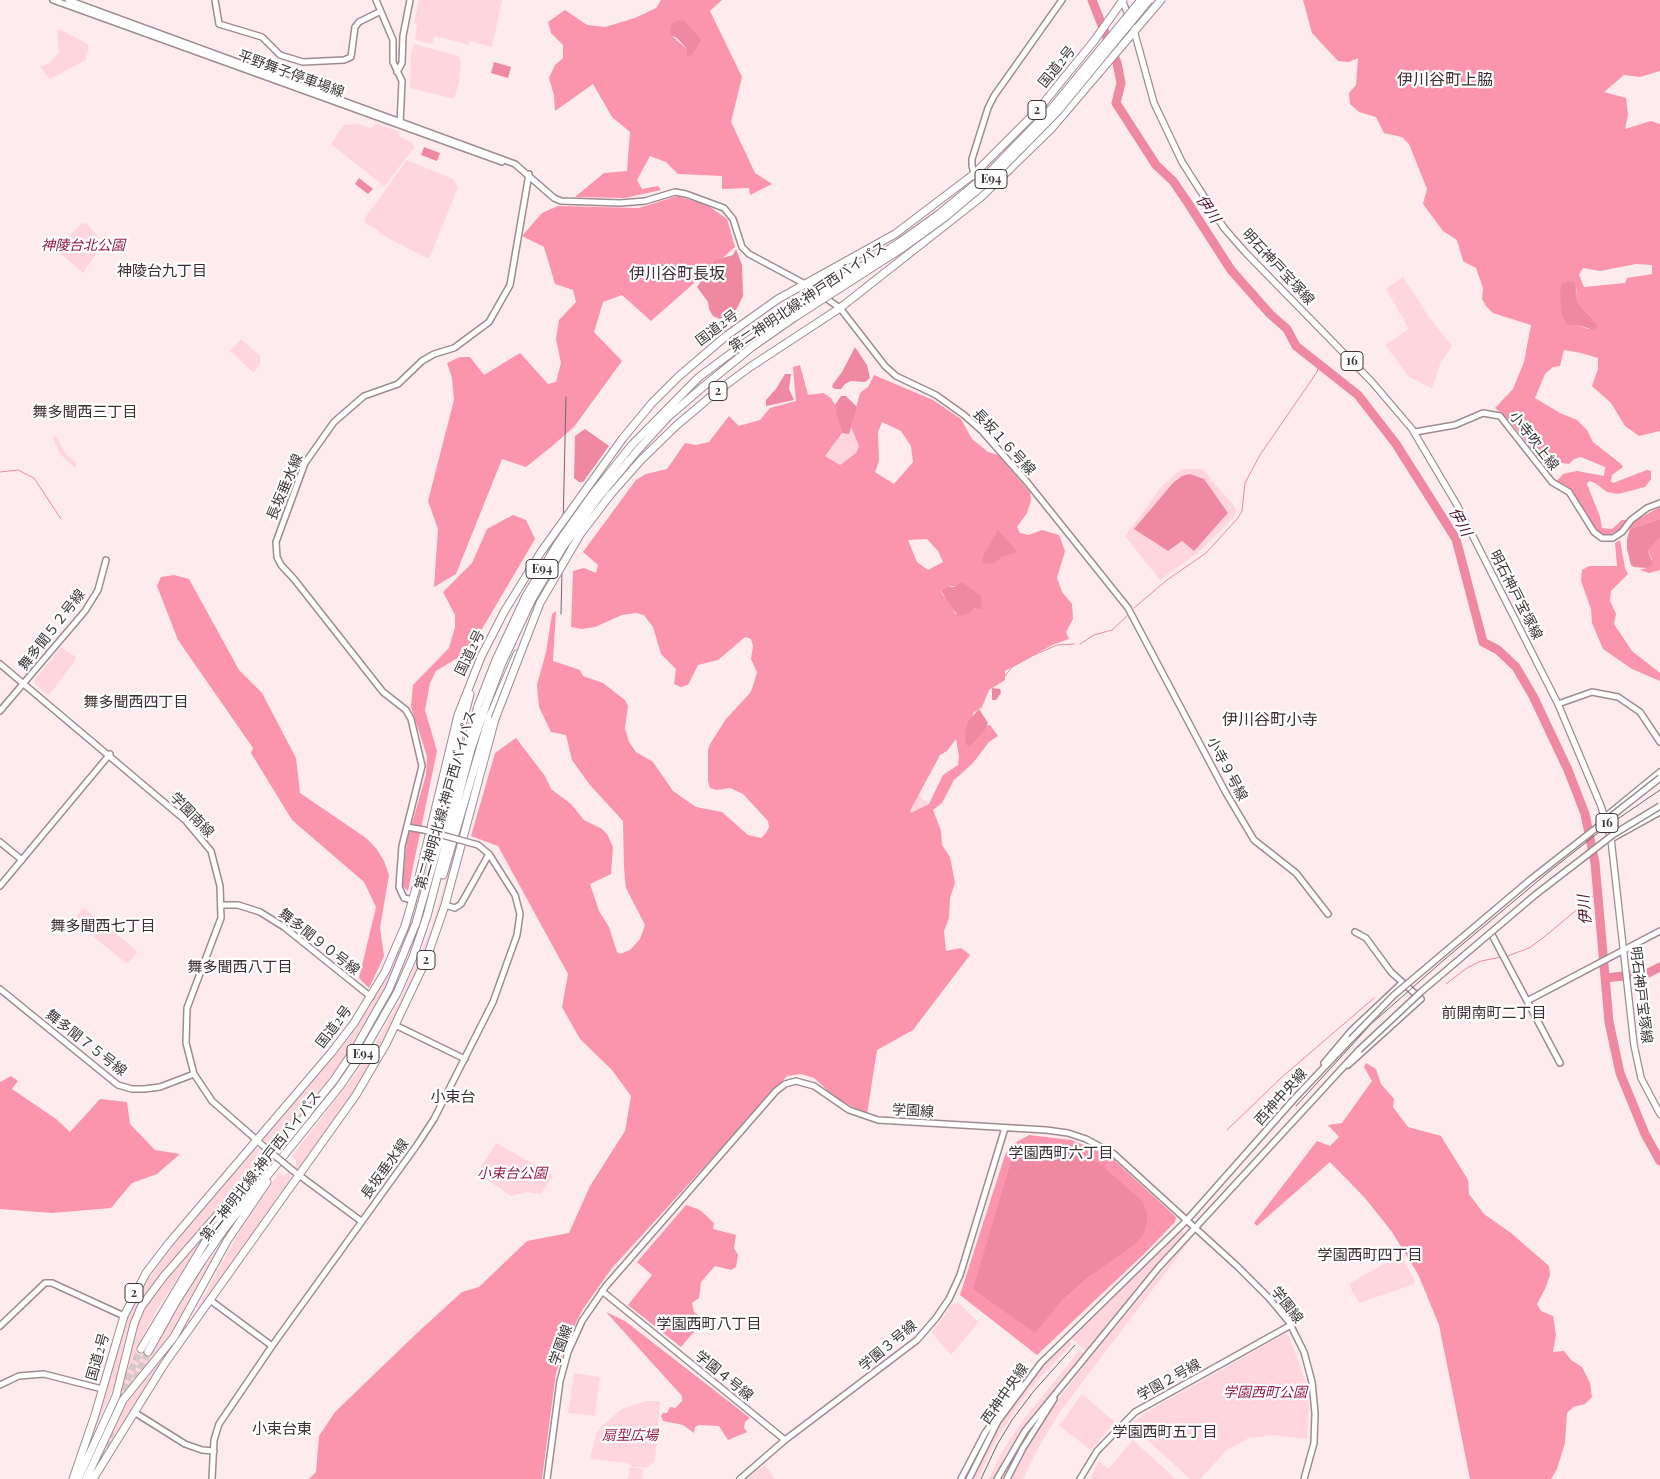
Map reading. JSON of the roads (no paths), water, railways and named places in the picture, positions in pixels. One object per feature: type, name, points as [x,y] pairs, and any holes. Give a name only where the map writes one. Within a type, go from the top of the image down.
[{"type":"highway","name":"国道2号","points":[[73,1479],[124,1316],[135,1290],[157,1258],[259,1142],[332,1053],[371,997],[394,952],[413,900],[458,714],[504,612],[541,552],[623,438],[652,403],[702,355],[778,299],[895,234],[974,174],[1037,111],[1094,41],[1122,0]]},
{"type":"highway","name":"第二神明北線;神戸西バイパス","points":[[793,315],[940,214],[990,172],[1052,108],[1141,0]]},
{"type":"highway","name":"第二神明北線;神戸西バイパス","points":[[141,1349],[171,1296],[207,1239],[310,1111],[355,1049],[374,1018],[404,958],[481,707],[508,633],[531,589],[581,511],[699,377],[746,342],[904,247],[944,218],[994,176],[1058,112],[1149,0]]},
{"type":"highway","name":"2","points":[[93,1479],[134,1412],[210,1300],[362,1085],[395,1025],[426,960],[445,905],[492,718],[524,640],[556,574],[581,534],[611,494],[671,431],[715,393],[750,367],[840,308],[981,197],[1051,129],[1161,0]]},
{"type":"highway","points":[[423,901],[455,751],[469,695],[482,658]]},
{"type":"highway","name":"第二神明北線;神戸西バイパス","points":[[148,1352],[176,1302],[221,1234],[292,1147],[362,1054],[397,993],[413,956],[443,858],[481,707]]},
{"type":"highway","points":[[413,956],[433,906],[492,718]]},
{"type":"highway","points":[[78,1479],[116,1396],[134,1324],[149,1294],[310,1111]]},
{"type":"highway","points":[[86,1479],[123,1400],[174,1337],[237,1226],[292,1147]]},
{"type":"main road","name":"明石神戸宝塚線","points":[[1122,0],[1135,31],[1154,103],[1182,162],[1224,228],[1372,382],[1415,432],[1457,505],[1558,704],[1605,817],[1611,840],[1620,952],[1626,977],[1639,1070],[1660,1114]]},
{"type":"street","name":"平野舞子停車場線","points":[[53,0],[400,124],[484,152],[521,168],[554,198],[561,201],[620,203],[645,201],[675,192],[686,194],[724,208],[733,219],[742,247],[749,254],[805,284],[840,308]]},
{"type":"street","name":"平野舞子停車場線","points":[[68,0],[400,124]]},
{"type":"street","points":[[215,0],[219,24],[262,37],[280,55],[303,62],[344,60],[351,57],[355,26],[379,12]]},
{"type":"street","points":[[376,0],[379,12],[393,40],[393,62],[402,81],[400,124]]},
{"type":"street","points":[[398,72],[402,63],[403,36],[410,0]]},
{"type":"street","points":[[981,197],[974,174],[972,159],[988,108],[994,96],[1062,0]]},
{"type":"street","name":"長坂垂水線","points":[[413,900],[404,898],[399,887],[402,846],[422,766],[411,719],[406,710],[383,692],[294,579],[281,566],[275,550],[276,542],[305,463],[334,422],[364,396],[398,384],[422,361],[434,354],[454,348],[489,322],[510,285],[529,174]]},
{"type":"street","name":"長坂１６号線","points":[[840,308],[891,371],[912,384],[936,395],[982,431],[1052,512],[1132,614]]},
{"type":"street","name":"小寺吹上線","points":[[1415,432],[1455,425],[1483,413],[1500,416],[1552,482],[1569,492],[1594,532],[1602,538],[1613,538],[1622,532],[1631,520],[1647,508],[1660,503]]},
{"type":"street","name":"舞多聞５２号線","points":[[0,711],[85,611],[98,590],[106,560]]},
{"type":"street","name":"小寺９号線","points":[[1132,614],[1254,840],[1296,873],[1328,914]]},
{"type":"street","name":"学園南線","points":[[0,664],[110,754],[198,833],[211,850],[218,872],[222,905],[219,925],[187,1008],[186,1043],[194,1074],[212,1102],[292,1170],[362,1221]]},
{"type":"street","points":[[1558,704],[1592,692],[1618,697],[1640,712],[1660,742]]},
{"type":"street","points":[[0,886],[110,754]]},
{"type":"street","points":[[1605,817],[1660,772]]},
{"type":"street","name":"西神中央線","points":[[969,1479],[1000,1417],[1041,1363],[1187,1220],[1295,1098],[1351,1039],[1402,989],[1530,880],[1660,778]]},
{"type":"street","name":"西神中央線","points":[[998,1479],[1021,1437],[1159,1267],[1359,1050],[1416,996],[1535,895],[1614,834],[1660,806]]},
{"type":"street","points":[[1611,840],[1660,812]]},
{"type":"street","name":"長坂垂水線","points":[[212,1479],[214,1451],[219,1424],[272,1346],[416,1145],[465,1059],[496,993],[519,927],[519,909],[515,895],[489,854],[478,845],[407,827]]},
{"type":"street","points":[[0,842],[22,860]]},
{"type":"street","points":[[445,905],[455,908],[461,904],[489,854]]},
{"type":"street","name":"舞多聞９０号線","points":[[222,905],[238,905],[260,912],[284,927],[371,997]]},
{"type":"street","points":[[1527,1001],[1660,931]]},
{"type":"street","points":[[1319,1092],[1421,999],[1391,972],[1366,938],[1355,932]]},
{"type":"street","points":[[1491,933],[1560,1063]]},
{"type":"street","points":[[1295,1098],[1351,1032],[1402,983]]},
{"type":"street","name":"舞多聞７５号線","points":[[0,989],[118,1085],[132,1089],[152,1088],[194,1074]]},
{"type":"street","points":[[395,1025],[465,1059]]},
{"type":"street","name":"学園線","points":[[547,1479],[560,1381],[568,1352],[582,1321],[602,1291],[776,1092],[785,1084],[796,1082],[806,1083],[849,1110],[878,1120],[1068,1133],[1095,1142],[1122,1160],[1270,1298],[1291,1325],[1308,1367],[1315,1405],[1314,1443],[1304,1479]]},
{"type":"street","name":"学園３号線","points":[[740,1479],[785,1440],[917,1340],[936,1318],[949,1299],[960,1275],[1006,1128]]},
{"type":"street","points":[[0,1326],[45,1283],[52,1283],[124,1316]]},
{"type":"street","name":"学園４号線","points":[[602,1291],[785,1440]]},
{"type":"street","points":[[210,1300],[272,1346]]},
{"type":"street","name":"学園２号線","points":[[1080,1479],[1097,1451],[1135,1412],[1291,1325]]},
{"type":"street","points":[[961,1479],[996,1415],[1014,1390],[1041,1363]]},
{"type":"street","points":[[0,1385],[19,1376],[44,1374],[102,1389]]},
{"type":"street","points":[[1008,1479],[1023,1448],[1065,1382]]},
{"type":"street","points":[[134,1412],[185,1444],[202,1450],[214,1451]]},
{"type":"waterway","name":"伊川","points":[[1092,0],[1117,63],[1121,83],[1116,103],[1156,165],[1173,181],[1231,270],[1270,314],[1287,329],[1296,346],[1358,395],[1396,444],[1456,539],[1483,642],[1498,650],[1516,667],[1533,696],[1568,770],[1585,814],[1595,863],[1609,1022],[1620,1073],[1645,1134],[1660,1161]]},
{"type":"waterway","points":[[1134,608],[1167,580],[1206,553],[1238,518],[1242,511],[1245,483],[1260,455],[1317,372],[1318,367],[1315,362]]},
{"type":"waterway","points":[[0,472],[18,470],[34,478],[61,519]]},
{"type":"waterway","points":[[1080,644],[1094,635],[1112,630],[1129,614]]},
{"type":"waterway","points":[[1005,676],[1012,667],[1032,656],[1057,645],[1074,644]]},
{"type":"waterway","points":[[1505,957],[1529,948],[1597,893]]},
{"type":"waterway","points":[[1446,984],[1467,968],[1481,961],[1501,957]]},
{"type":"waterway","points":[[1606,978],[1648,973],[1660,967]]},
{"type":"waterway","points":[[1227,1130],[1282,1077],[1374,998]]},
{"type":"waterway","points":[[1103,1166],[1112,1155]]},
{"type":"tunnel","points":[[118,1399],[141,1349]]},
{"type":"tunnel","points":[[131,1388],[148,1352]]},
{"type":"tunnel","points":[[99,1445],[107,1423]]},
{"type":"tunnel","points":[[99,1467],[111,1432]]},
{"type":"railway","points":[[561,614],[566,397]]},
{"type":"railway","points":[[1296,1106],[1371,1024],[1445,959],[1603,829],[1660,790]]},
{"type":"railway","points":[[981,1479],[997,1445],[1012,1420],[1033,1392],[1075,1345]]},
{"type":"district","name":"伊川谷町上脇","points":[[1445,80]]},
{"type":"district","name":"神陵台九丁目","points":[[162,271]]},
{"type":"district","name":"伊川谷町長坂","points":[[677,274]]},
{"type":"district","name":"舞多聞西三丁目","points":[[85,412]]},
{"type":"district","name":"舞多聞西四丁目","points":[[136,702]]},
{"type":"district","name":"伊川谷町小寺","points":[[1270,720]]},
{"type":"district","name":"舞多聞西七丁目","points":[[103,926]]},
{"type":"district","name":"舞多聞西八丁目","points":[[240,967]]},
{"type":"district","name":"前開南町二丁目","points":[[1494,1013]]},
{"type":"district","name":"小束台","points":[[453,1097]]},
{"type":"district","name":"学園西町六丁目","points":[[1061,1153]]},
{"type":"district","name":"学園西町四丁目","points":[[1370,1255]]},
{"type":"district","name":"学園西町八丁目","points":[[709,1324]]},
{"type":"district","name":"小束台東","points":[[282,1429]]},
{"type":"district","name":"学園西町五丁目","points":[[1165,1432]]},
{"type":"park label","name":"神陵台北公園","points":[[83,246]]},
{"type":"park label","name":"小束台公園","points":[[512,1174]]},
{"type":"park label","name":"学園西町公園","points":[[1265,1393]]},
{"type":"park label","name":"扇型広場","points":[[630,1436]]}]
